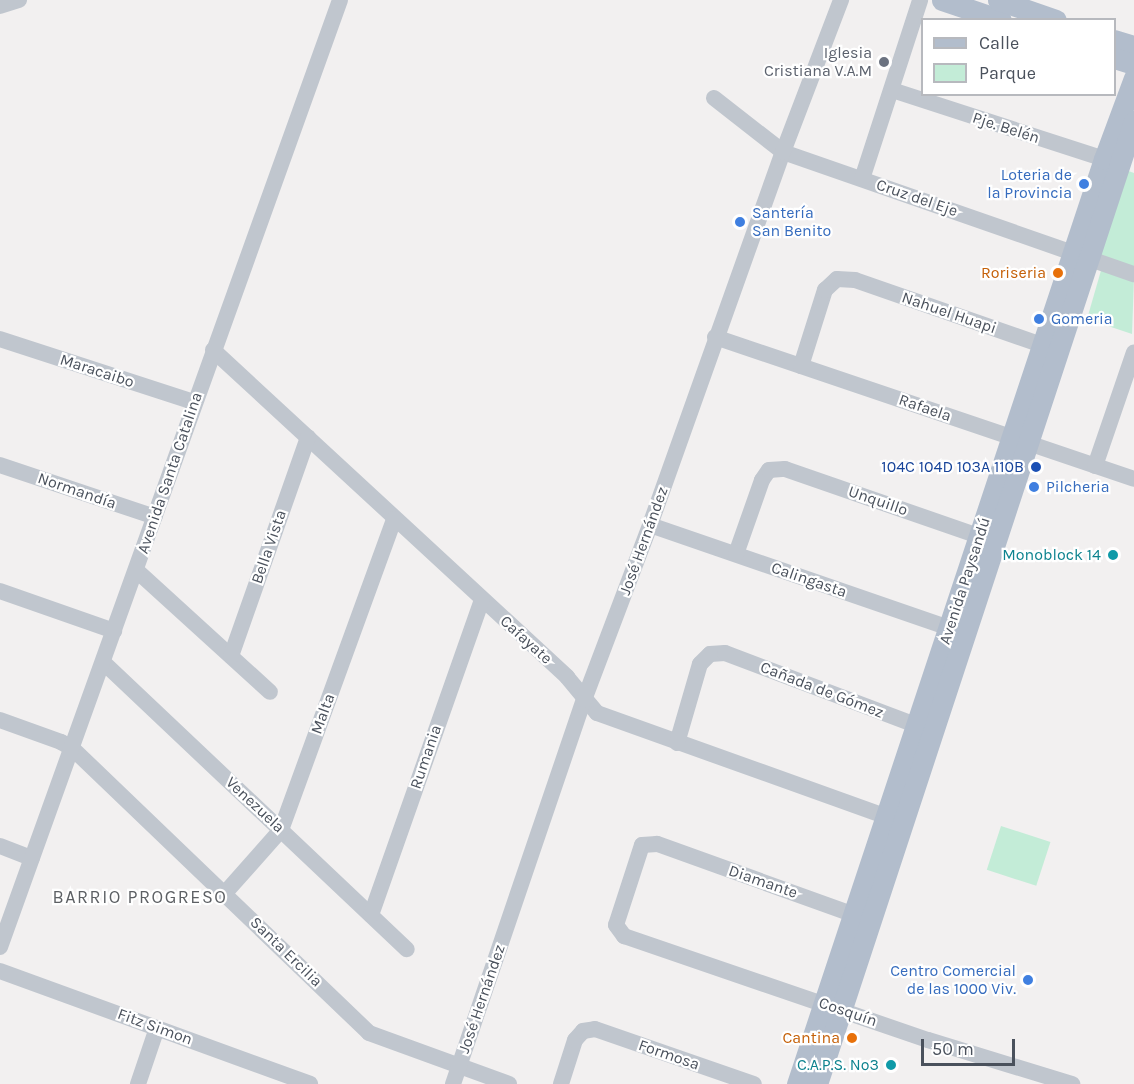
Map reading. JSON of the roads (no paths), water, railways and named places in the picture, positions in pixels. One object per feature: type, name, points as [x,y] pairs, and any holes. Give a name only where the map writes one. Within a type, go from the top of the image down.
[{"type":"main road","points":[[942,0],[995,18]]},
{"type":"main road","points":[[998,0],[1050,18]]},
{"type":"main road","points":[[1116,41],[1134,46]]},
{"type":"main road","points":[[1116,58],[1134,64]]},
{"type":"main road","name":"Avenida Paysandú","points":[[817,1084],[833,1006],[1082,256],[1112,162],[1134,78]]},
{"type":"main road","name":"Avenida Paysandú","points":[[1112,162],[1134,121]]},
{"type":"main road","name":"Avenida Paysandú","points":[[797,1084],[833,1006]]},
{"type":"street","points":[[0,6],[19,0]]},
{"type":"street","name":"Avenida Santa Catalina","points":[[0,946],[73,749],[194,402],[340,0]]},
{"type":"street","name":"José Hernández","points":[[453,1084],[584,700],[650,525],[783,152],[841,0]]},
{"type":"street","points":[[862,179],[920,0]]},
{"type":"street","name":"Pje. Belén","points":[[892,90],[1112,162]]},
{"type":"street","name":"Cruz del Eje","points":[[714,98],[783,152],[1134,274]]},
{"type":"street","name":"Nahuel Huapi","points":[[801,366],[825,290],[837,279],[855,280],[1051,349]]},
{"type":"street","name":"Rafaela","points":[[716,338],[1134,479]]},
{"type":"street","name":"Maracaibo","points":[[0,339],[194,402]]},
{"type":"street","name":"Cafayate","points":[[213,350],[567,677],[597,713],[895,820]]},
{"type":"street","points":[[1095,465],[1131,371],[1134,351]]},
{"type":"street","name":"Bella Vista","points":[[231,656],[308,437]]},
{"type":"street","name":"Normandía","points":[[0,465],[155,517]]},
{"type":"street","name":"Unquillo","points":[[736,554],[762,480],[769,470],[785,469],[988,539]]},
{"type":"street","name":"Malta","points":[[225,893],[281,830],[394,519]]},
{"type":"street","name":"Calingasta","points":[[650,525],[958,632]]},
{"type":"street","points":[[136,570],[270,692]]},
{"type":"street","points":[[0,591],[114,631]]},
{"type":"street","name":"Rumania","points":[[371,915],[482,600]]},
{"type":"street","name":"Cañada de Gómez","points":[[677,743],[700,664],[710,654],[725,653],[926,729]]},
{"type":"street","name":"Venezuela","points":[[103,662],[407,949]]},
{"type":"street","name":"Santa Ercilia","points":[[0,720],[73,749],[369,1033],[509,1084]]},
{"type":"street","name":"Diamante","points":[[624,936],[616,926],[642,845],[657,844],[862,917]]},
{"type":"street","points":[[0,846],[32,858]]},
{"type":"street","name":"Cosquín","points":[[624,936],[1072,1084]]},
{"type":"street","name":"Fitz Simon","points":[[0,971],[307,1084]]},
{"type":"street","points":[[138,1084],[157,1028]]},
{"type":"street","name":"Formosa","points":[[561,1084],[575,1040],[583,1031],[595,1029],[754,1084]]},
{"type":"place","name":"Iglesia Cristiana V.A.M","points":[[884,62]]},
{"type":"place","name":"Loteria de la Provincia","points":[[1084,184]]},
{"type":"place","name":"Santería San Benito","points":[[740,222]]},
{"type":"place","name":"Roriseria","points":[[1058,273]]},
{"type":"place","name":"Gomeria","points":[[1039,319]]},
{"type":"place","name":"104C 104D 103A 110B","points":[[1036,467]]},
{"type":"place","name":"Pilcheria","points":[[1034,487]]},
{"type":"place","name":"Monoblock 14","points":[[1113,555]]},
{"type":"place","name":"Centro Comercial de las 1000 Viv.","points":[[1028,980]]},
{"type":"place","name":"Cantina","points":[[852,1038]]},
{"type":"place","name":"C.A.P.S. Nº3","points":[[891,1065]]},
{"type":"district","name":"BARRIO PROGRESO","points":[[140,897]]}]
